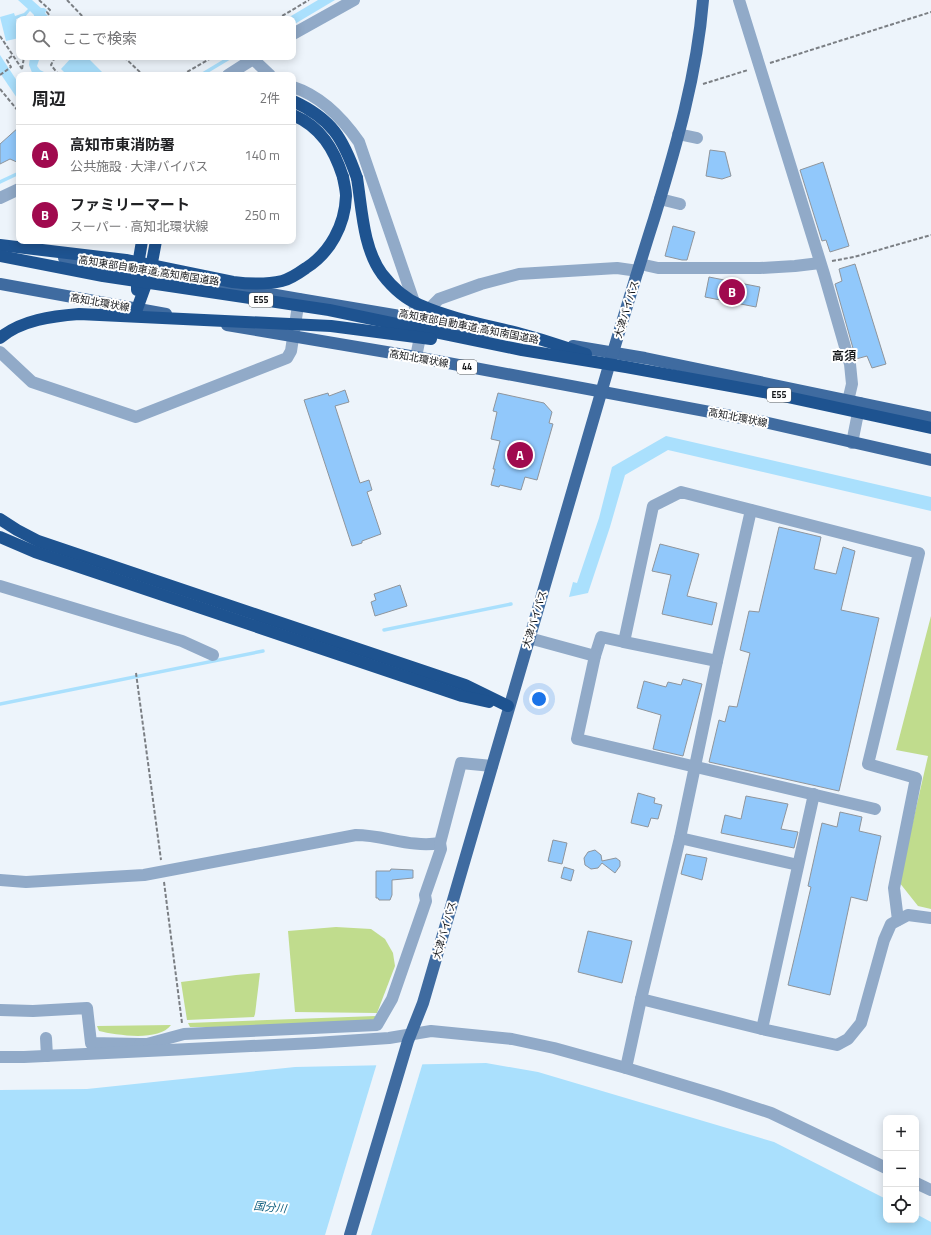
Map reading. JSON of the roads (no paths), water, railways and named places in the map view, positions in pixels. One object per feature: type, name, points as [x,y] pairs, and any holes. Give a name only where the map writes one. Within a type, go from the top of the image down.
[{"type":"highway","points":[[296,102],[307,107],[321,117],[334,129],[343,144],[357,178],[368,244],[374,260],[382,274],[405,296],[419,305],[448,315],[528,336],[626,366]]},
{"type":"highway","points":[[0,245],[126,260],[233,282],[250,284],[277,282],[297,274],[311,265],[323,254],[333,241],[340,227],[346,195],[338,159],[316,128],[296,116]]},
{"type":"highway","points":[[137,309],[137,271],[142,244]]},
{"type":"highway","points":[[137,309],[150,273],[155,244]]},
{"type":"highway","name":"高知東部自動車道;高知南国道路","points":[[0,256],[103,276],[329,310],[522,350],[626,366],[769,393],[931,428]]},
{"type":"highway","points":[[0,338],[19,327],[36,321],[55,316],[87,314],[331,326],[522,350]]},
{"type":"highway","points":[[0,519],[38,541],[465,685],[508,706]]},
{"type":"highway","points":[[0,537],[35,552],[454,694],[508,706]]},
{"type":"main road","name":"大津バイパス","points":[[350,1235],[409,1037],[423,1003],[528,638],[660,200],[690,88],[700,32],[703,0]]},
{"type":"main road","points":[[0,245],[299,300],[613,352],[931,418]]},
{"type":"main road","name":"高知北環状線","points":[[0,284],[293,337],[416,357],[764,422],[931,460]]},
{"type":"street","points":[[296,32],[354,0]]},
{"type":"street","points":[[739,0],[850,364],[854,402],[852,443]]},
{"type":"street","points":[[233,72],[252,60]]},
{"type":"street","points":[[257,60],[267,72]]},
{"type":"street","points":[[296,88],[313,97],[335,113],[359,142],[414,302],[420,337],[416,357]]},
{"type":"street","points":[[678,134],[697,138]]},
{"type":"street","points":[[0,198],[16,190]]},
{"type":"street","points":[[660,200],[680,204]]},
{"type":"street","points":[[418,319],[439,299],[481,284],[519,274],[617,268],[760,268],[820,263]]},
{"type":"street","points":[[0,352],[32,382],[136,417],[287,358],[291,351],[299,300]]},
{"type":"street","points":[[624,642],[653,506],[681,492],[919,553],[868,764],[916,778],[894,888],[898,920]]},
{"type":"street","points":[[626,1068],[680,838],[716,661],[751,510]]},
{"type":"street","points":[[0,586],[182,641],[213,655]]},
{"type":"street","points":[[716,661],[601,637],[595,656],[577,739],[875,809]]},
{"type":"street","points":[[528,638],[595,656]]},
{"type":"street","points":[[0,1010],[33,1011],[87,1008],[91,1043],[140,1048],[184,1034],[377,1025],[392,999],[426,901],[426,895],[441,849],[440,843],[462,763],[492,766]]},
{"type":"street","points":[[762,1029],[814,794]]},
{"type":"street","points":[[0,880],[26,882],[144,875],[356,836],[370,836],[420,845],[440,843]]},
{"type":"street","points":[[680,838],[798,865]]},
{"type":"street","points":[[641,1000],[837,1045],[848,1039],[861,1023],[884,940],[891,924],[908,915],[931,918]]},
{"type":"street","points":[[0,1057],[47,1056],[140,1048],[315,1043],[409,1037],[431,1031],[512,1039],[554,1048],[626,1068],[771,1113],[883,1167]]},
{"type":"street","points":[[46,1038],[47,1056]]},
{"type":"street","points":[[919,1184],[931,1190]]},
{"type":"water","points":[[18,0],[32,0],[41,8],[47,10],[45,13],[48,16],[34,16],[30,11],[26,16],[16,16],[16,39],[6,41],[0,17],[14,13],[15,16],[24,13],[28,9]]},
{"type":"water","points":[[318,0],[335,0],[296,23],[296,16],[291,16]]},
{"type":"water","points":[[0,55],[16,79],[16,97],[0,73]]},
{"type":"water","points":[[30,60],[39,60],[37,66],[44,72],[32,72],[29,65]]},
{"type":"water","points":[[69,60],[90,60],[102,72],[64,72],[61,69]]},
{"type":"water","points":[[666,436],[931,497],[931,511],[668,450],[625,475],[610,527],[588,593],[569,597],[573,582],[577,583],[599,518],[612,467]]},
{"type":"water","name":"国分川","points":[[486,1063],[538,1072],[774,1142],[883,1197],[883,1223],[919,1223],[919,1216],[931,1222],[931,1235],[0,1235],[0,1090],[87,1089],[295,1067]]},
{"type":"waterway","points":[[206,72],[226,60]]},
{"type":"waterway","points":[[0,182],[16,174]]},
{"type":"waterway","points":[[384,630],[511,604]]},
{"type":"waterway","points":[[0,704],[263,651]]},
{"type":"place","name":"ファミリーマート","points":[[732,292]]},
{"type":"place","name":"高知市東消防署","points":[[520,455]]},
{"type":"district","name":"高須","points":[[844,356]]}]
